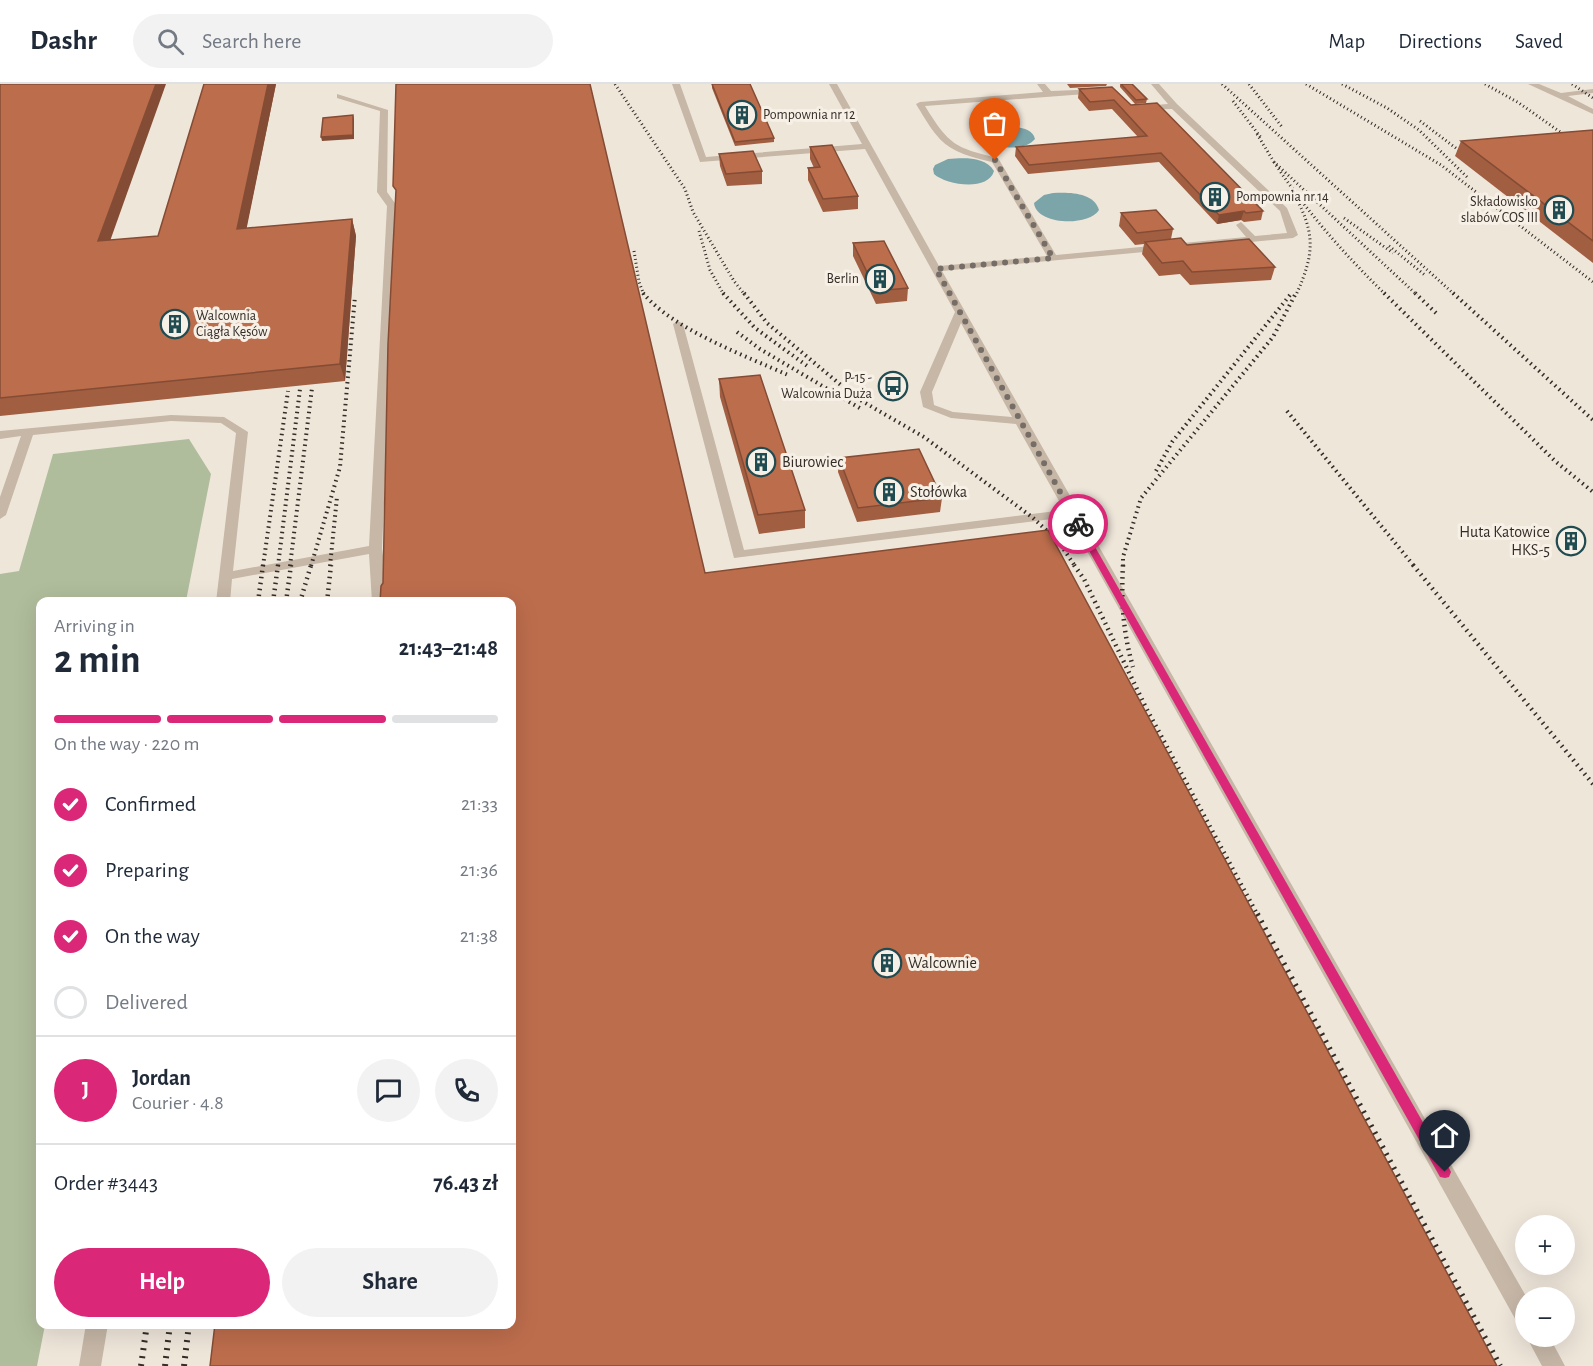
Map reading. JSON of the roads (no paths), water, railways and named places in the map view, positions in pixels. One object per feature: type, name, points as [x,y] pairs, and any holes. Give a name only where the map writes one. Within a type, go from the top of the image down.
[{"type":"lane","points":[[676,84],[703,160],[868,146]]},
{"type":"lane","points":[[833,84],[1020,421],[1515,1297]]},
{"type":"lane","points":[[1041,84],[1049,94]]},
{"type":"lane","points":[[936,269],[1293,235],[1284,210],[1174,106],[1155,84]]},
{"type":"lane","points":[[1532,84],[1593,112]]},
{"type":"lane","points":[[1053,258],[995,160],[964,153],[951,147],[941,138],[920,104],[1103,91]]},
{"type":"lane","points":[[1562,96],[1593,91]]},
{"type":"lane","points":[[340,96],[384,110],[382,192],[392,206],[375,549],[380,576],[379,597]]},
{"type":"lane","points":[[1132,109],[1174,106]]},
{"type":"lane","points":[[1241,225],[1253,239]]},
{"type":"lane","points":[[960,312],[926,392],[929,407],[951,415],[1020,421]]},
{"type":"lane","points":[[678,324],[739,555],[1072,513]]},
{"type":"lane","points":[[0,435],[171,418],[224,420],[242,432],[224,597]]},
{"type":"lane","points":[[0,515],[28,433]]},
{"type":"lane","points":[[227,576],[375,549]]},
{"type":"lane","points":[[90,1366],[96,1329]]},
{"type":"lane","points":[[1543,1347],[1554,1366]]},
{"type":"water","points":[[1013,126],[1030,131],[1035,139],[1024,146],[1003,147],[985,138],[984,134],[998,127]]},
{"type":"water","points":[[948,159],[979,160],[994,171],[990,178],[976,184],[948,181],[934,174],[933,169],[935,165]]},
{"type":"water","points":[[1073,193],[1086,196],[1096,204],[1099,210],[1084,219],[1074,221],[1043,216],[1034,203],[1044,195]]},
{"type":"railway","points":[[615,84],[685,189],[693,212],[734,281],[745,295]]},
{"type":"railway","points":[[1222,84],[1455,295]]},
{"type":"railway","points":[[1249,84],[1282,127]]},
{"type":"railway","points":[[1306,84],[1441,165],[1593,282]]},
{"type":"railway","points":[[1342,84],[1387,108],[1419,130],[1468,178]]},
{"type":"railway","points":[[1485,84],[1519,103],[1593,155]]},
{"type":"railway","points":[[1572,84],[1593,98]]},
{"type":"railway","points":[[1233,101],[1262,139]]},
{"type":"railway","points":[[1420,121],[1469,158]]},
{"type":"railway","points":[[1257,134],[1274,162]]},
{"type":"railway","points":[[1274,162],[1417,295]]},
{"type":"railway","points":[[1274,162],[1326,232],[1384,293]]},
{"type":"railway","points":[[1292,190],[1305,218],[1310,242],[1307,266],[1296,295]]},
{"type":"railway","points":[[1344,218],[1393,253]]},
{"type":"railway","points":[[699,231],[710,270],[724,295]]},
{"type":"railway","points":[[1389,246],[1426,276]]},
{"type":"railway","points":[[634,251],[639,282],[643,293]]},
{"type":"railway","points":[[643,293],[656,306],[691,330],[788,375]]},
{"type":"railway","points":[[723,293],[755,328],[810,368]]},
{"type":"railway","points":[[744,293],[767,323],[855,397],[924,437],[1032,517],[1058,541],[1075,566]]},
{"type":"railway","points":[[1123,565],[1123,557],[1141,498],[1273,337],[1296,293]]},
{"type":"railway","points":[[1384,293],[1555,461],[1593,492]]},
{"type":"railway","points":[[1415,293],[1436,313]]},
{"type":"railway","points":[[1453,293],[1593,420]]},
{"type":"railway","points":[[1156,471],[1172,442],[1290,295]]},
{"type":"railway","points":[[311,566],[340,467],[355,296]]},
{"type":"railway","points":[[737,332],[760,349],[863,410]]},
{"type":"railway","points":[[290,566],[312,388]]},
{"type":"railway","points":[[278,566],[300,389]]},
{"type":"railway","points":[[263,566],[288,391]]},
{"type":"railway","points":[[1287,411],[1414,566]]},
{"type":"railway","points":[[330,566],[337,497]]},
{"type":"railway","points":[[259,597],[263,565]]},
{"type":"railway","points":[[274,597],[278,565]]},
{"type":"railway","points":[[287,597],[291,565]]},
{"type":"railway","points":[[301,597],[311,565]]},
{"type":"railway","points":[[328,597],[331,565]]},
{"type":"railway","points":[[1074,565],[1084,579],[1146,708],[1258,916]]},
{"type":"railway","points":[[1123,565],[1123,616],[1133,667]]},
{"type":"railway","points":[[1413,565],[1593,784]]},
{"type":"railway","points":[[1257,914],[1500,1366]]},
{"type":"railway","points":[[141,1366],[146,1329]]},
{"type":"railway","points":[[165,1366],[169,1329]]},
{"type":"railway","points":[[184,1366],[188,1329]]},
{"type":"place","name":"Pompownia nr 12","points":[[742,115]]},
{"type":"place","name":"Pompownia nr 14","points":[[1215,197]]},
{"type":"place","name":"Składowisko slabów COS III","points":[[1559,210]]},
{"type":"place","name":"Berlin","points":[[880,279]]},
{"type":"place","name":"Walcownia Ciągła Kęsów","points":[[175,324]]},
{"type":"place","name":"P-15 - Walcownia Duża","points":[[893,386]]},
{"type":"place","name":"Biurowiec","points":[[761,462]]},
{"type":"place","name":"Stołówka","points":[[889,492]]},
{"type":"place","name":"Huta Katowice HKS-5","points":[[1571,541]]},
{"type":"place","name":"Walcownie","points":[[887,963]]}]
